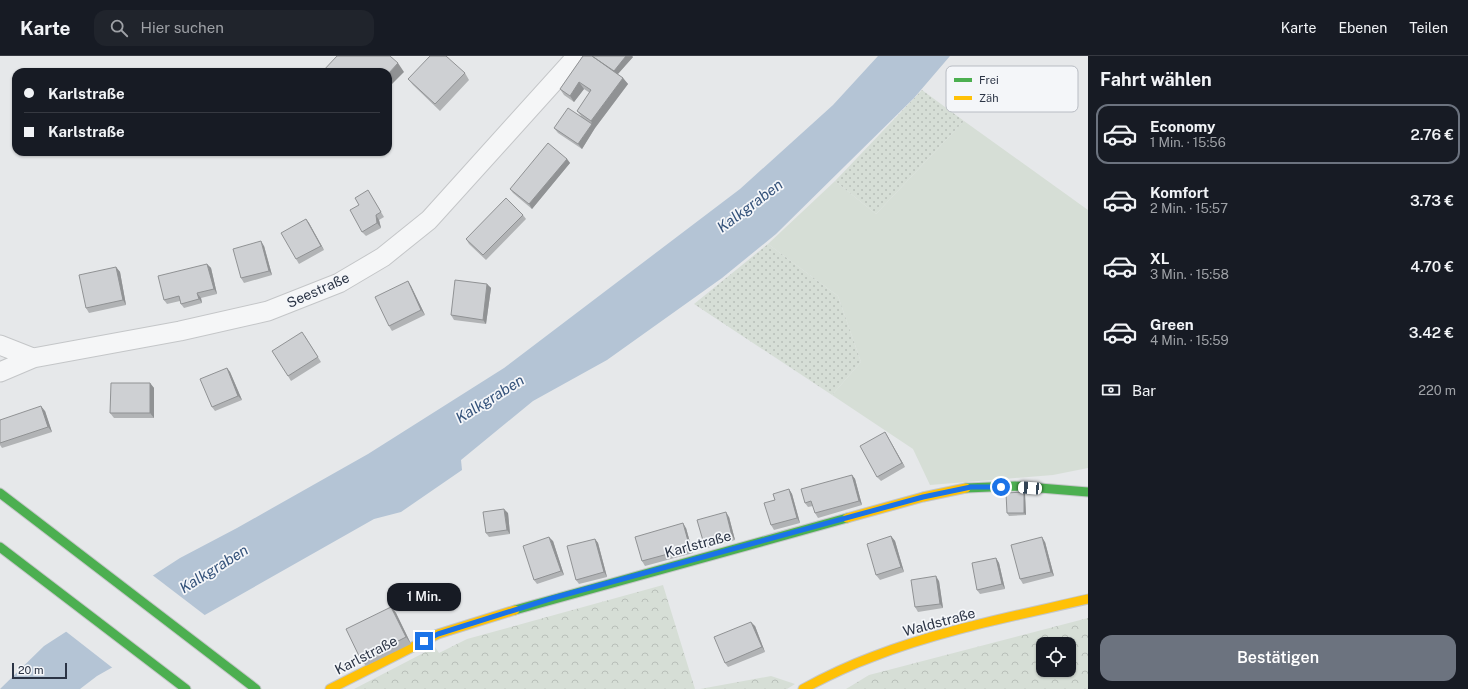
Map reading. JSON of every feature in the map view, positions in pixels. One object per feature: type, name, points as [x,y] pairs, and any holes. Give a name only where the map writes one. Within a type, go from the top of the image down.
[{"type":"main road","name":"Karlstraße","points":[[330,689],[438,634],[553,598],[923,497],[971,487],[1016,486],[1088,492]]},
{"type":"main road","points":[[0,493],[256,689]]},
{"type":"main road","points":[[0,547],[186,689]]},
{"type":"main road","name":"Waldstraße","points":[[803,689],[861,661],[927,638],[1088,599]]},
{"type":"street","name":"Seestraße","points":[[0,372],[33,358],[180,331],[268,312],[339,283],[383,257],[429,220],[577,56]]},
{"type":"street","points":[[0,345],[33,358]]},
{"type":"green space","points":[[922,90],[946,108],[946,112],[952,112],[964,121],[876,214],[835,181]]},
{"type":"green space","points":[[964,121],[1088,210],[1088,468],[1053,475],[930,485],[913,449],[832,395],[861,362],[838,296],[768,244],[835,181],[876,214]]},
{"type":"green space","points":[[768,244],[838,296],[861,362],[832,395],[694,304]]},
{"type":"green space","points":[[663,585],[695,689],[354,689],[435,647],[439,653],[467,639]]},
{"type":"green space","points":[[1088,618],[1088,689],[846,689],[869,675]]},
{"type":"green space","points":[[771,676],[795,684],[787,689],[700,689]]},
{"type":"water","name":"Kalkgraben","points":[[878,56],[950,56],[914,98],[776,234],[722,278],[607,360],[533,401],[461,460],[462,470],[401,512],[374,519],[97,676],[80,689],[0,689],[44,646],[180,558],[237,528],[368,454],[504,368],[740,189],[833,105]]},
{"type":"pier","points":[[151,574],[206,616],[114,669],[64,630]]},
{"type":"building","points":[[337,56],[390,56],[398,63],[392,70],[392,68],[326,68]]},
{"type":"building","points":[[430,56],[446,56],[465,73],[435,104],[408,79]]},
{"type":"building","points":[[583,56],[592,56],[623,78],[591,121],[577,111],[591,90],[579,82],[570,96],[560,89]]},
{"type":"building","points":[[592,56],[626,56],[614,71]]},
{"type":"building","points":[[568,108],[592,124],[578,144],[554,128]]},
{"type":"building","points":[[548,143],[567,159],[529,204],[510,189]]},
{"type":"building","points":[[368,190],[381,212],[376,215],[377,223],[362,232],[350,210],[359,205],[355,198]]},
{"type":"building","points":[[506,198],[523,215],[483,255],[466,239]]},
{"type":"building","points":[[306,219],[321,246],[296,259],[281,233]]},
{"type":"building","points":[[261,241],[269,271],[241,278],[233,249]]},
{"type":"building","points":[[207,264],[214,289],[197,293],[199,299],[181,304],[179,296],[164,300],[158,276]]},
{"type":"building","points":[[116,267],[123,300],[86,308],[79,275]]},
{"type":"building","points":[[455,280],[487,284],[483,320],[451,315]]},
{"type":"building","points":[[408,281],[421,310],[389,326],[375,297]]},
{"type":"building","points":[[302,332],[318,357],[288,376],[272,351]]},
{"type":"building","points":[[227,368],[238,396],[212,407],[200,379]]},
{"type":"building","points":[[111,383],[150,383],[150,413],[110,413]]},
{"type":"building","points":[[41,406],[48,427],[0,443],[0,420]]},
{"type":"building","points":[[885,432],[902,463],[877,477],[860,446]]},
{"type":"building","points":[[852,475],[859,501],[815,513],[811,501],[805,503],[801,489]]},
{"type":"building","points":[[789,489],[797,518],[771,525],[764,503],[775,500],[773,494]]},
{"type":"building","points":[[1024,492],[1024,513],[1007,513],[1006,493]]},
{"type":"building","points":[[504,509],[507,530],[486,533],[483,512]]},
{"type":"building","points":[[726,512],[732,536],[704,544],[697,520]]},
{"type":"building","points":[[683,523],[690,548],[642,561],[635,537]]},
{"type":"building","points":[[891,536],[901,567],[876,575],[867,544]]},
{"type":"building","points":[[549,537],[561,571],[534,580],[523,546]]},
{"type":"building","points":[[1042,537],[1051,572],[1020,579],[1011,545]]},
{"type":"building","points":[[595,539],[604,572],[576,580],[567,546]]},
{"type":"building","points":[[996,558],[1002,584],[977,590],[972,563]]},
{"type":"building","points":[[936,576],[940,604],[915,607],[911,580]]},
{"type":"building","points":[[391,607],[406,637],[361,660],[346,629]]},
{"type":"building","points":[[751,622],[762,647],[725,663],[714,637]]},
{"type":"traffic: fast","points":[[966,488],[1015,486],[1088,492]]},
{"type":"traffic: fast","points":[[0,493],[256,689]]},
{"type":"traffic: fast","points":[[515,610],[847,518]]},
{"type":"traffic: fast","points":[[0,547],[186,689]]},
{"type":"traffic: slow","points":[[847,518],[923,497],[966,488]]},
{"type":"traffic: slow","points":[[803,689],[854,664],[898,647],[978,624],[1088,599]]},
{"type":"traffic: slow","points":[[330,689],[438,634],[515,610]]},
{"type":"route","points":[[424,641],[438,634],[553,598],[923,497],[971,487],[1001,487]]}]
